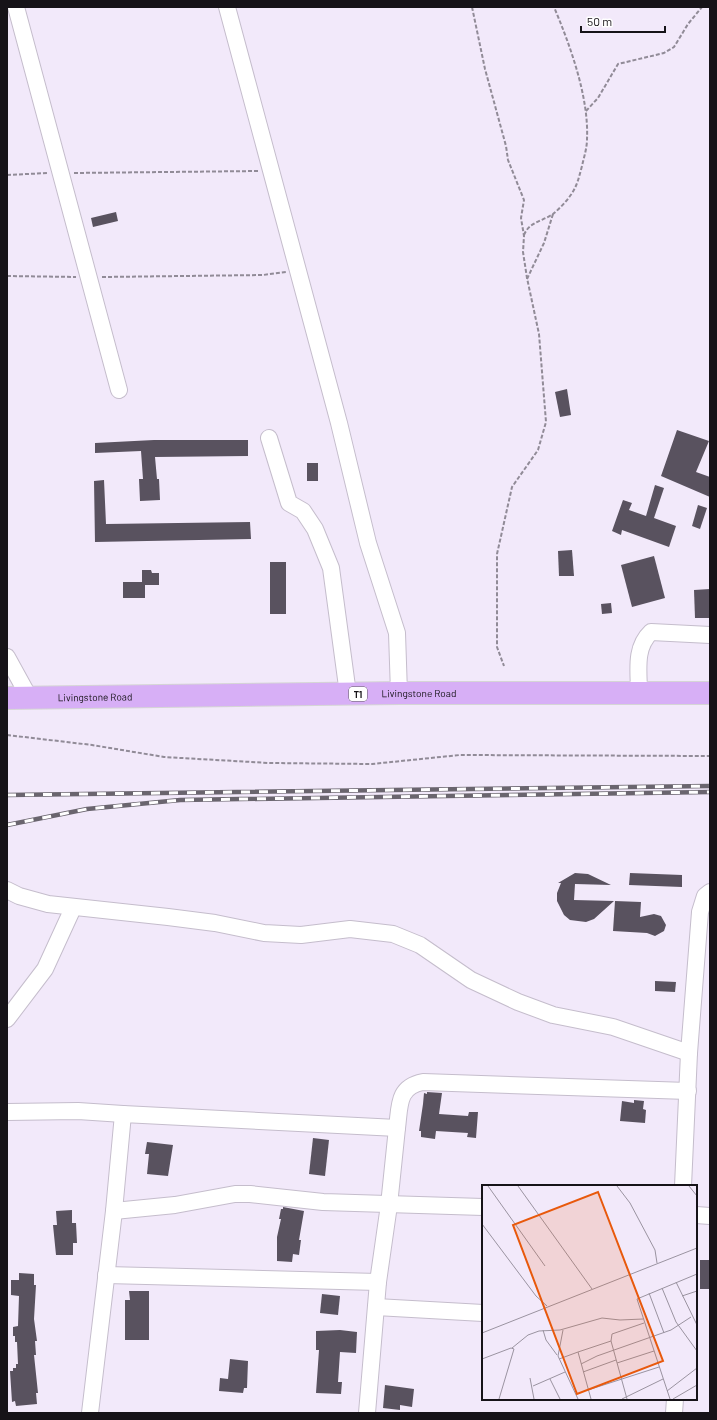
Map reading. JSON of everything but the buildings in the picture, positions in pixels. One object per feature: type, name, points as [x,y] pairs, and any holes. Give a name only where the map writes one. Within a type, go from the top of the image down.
[{"type":"highway","name":"Livingstone Road","points":[[7,698],[400,693],[710,693]]},
{"type":"street","points":[[16,7],[120,390]]},
{"type":"street","points":[[226,7],[339,423],[368,543],[397,633],[400,693]]},
{"type":"street","points":[[269,438],[289,503],[303,511],[315,529],[330,568],[348,694]]},
{"type":"street","points":[[639,693],[638,656],[645,638],[651,632],[710,635]]},
{"type":"street","points":[[7,657],[29,697]]},
{"type":"street","points":[[7,890],[19,896],[48,904],[73,908],[168,917],[286,935],[350,929],[393,934],[420,945],[471,980],[518,1002],[553,1015],[613,1027],[689,1053]]},
{"type":"street","points":[[683,1185],[689,1053],[700,912],[705,896],[710,892]]},
{"type":"street","points":[[7,1019],[14,1003],[45,969],[73,908]]},
{"type":"street","points":[[367,1413],[378,1282],[389,1205],[397,1128],[403,1094],[409,1087],[423,1082],[688,1092]]},
{"type":"street","points":[[7,1112],[78,1111],[397,1128]]},
{"type":"street","points":[[90,1413],[114,1212],[123,1114]]},
{"type":"street","points":[[114,1212],[175,1205],[235,1194],[250,1194],[324,1202],[482,1207]]},
{"type":"street","points":[[697,1215],[710,1216]]},
{"type":"street","points":[[106,1275],[378,1282]]},
{"type":"street","points":[[376,1307],[482,1313]]},
{"type":"street","points":[[674,1413],[675,1400]]},
{"type":"path","points":[[472,7],[485,69],[506,146],[508,160],[524,200],[521,218],[524,236],[523,252],[527,280],[539,334],[546,422],[538,450],[512,487],[497,554],[497,647],[504,666]]},
{"type":"path","points":[[524,236],[530,227],[553,214],[568,199],[579,179],[587,140],[586,111],[570,46],[554,7]]},
{"type":"path","points":[[586,111],[598,98],[618,64],[664,53],[674,47],[688,24],[702,7]]},
{"type":"path","points":[[7,175],[271,171]]},
{"type":"path","points":[[527,280],[544,243],[553,214]]},
{"type":"path","points":[[7,276],[89,277],[263,275],[284,273],[297,268]]},
{"type":"path","points":[[7,735],[92,744],[164,757],[269,763],[372,764],[460,755],[710,756]]},
{"type":"railway","points":[[7,795],[710,786]]},
{"type":"railway","points":[[7,825],[87,809],[180,800],[710,792]]}]
